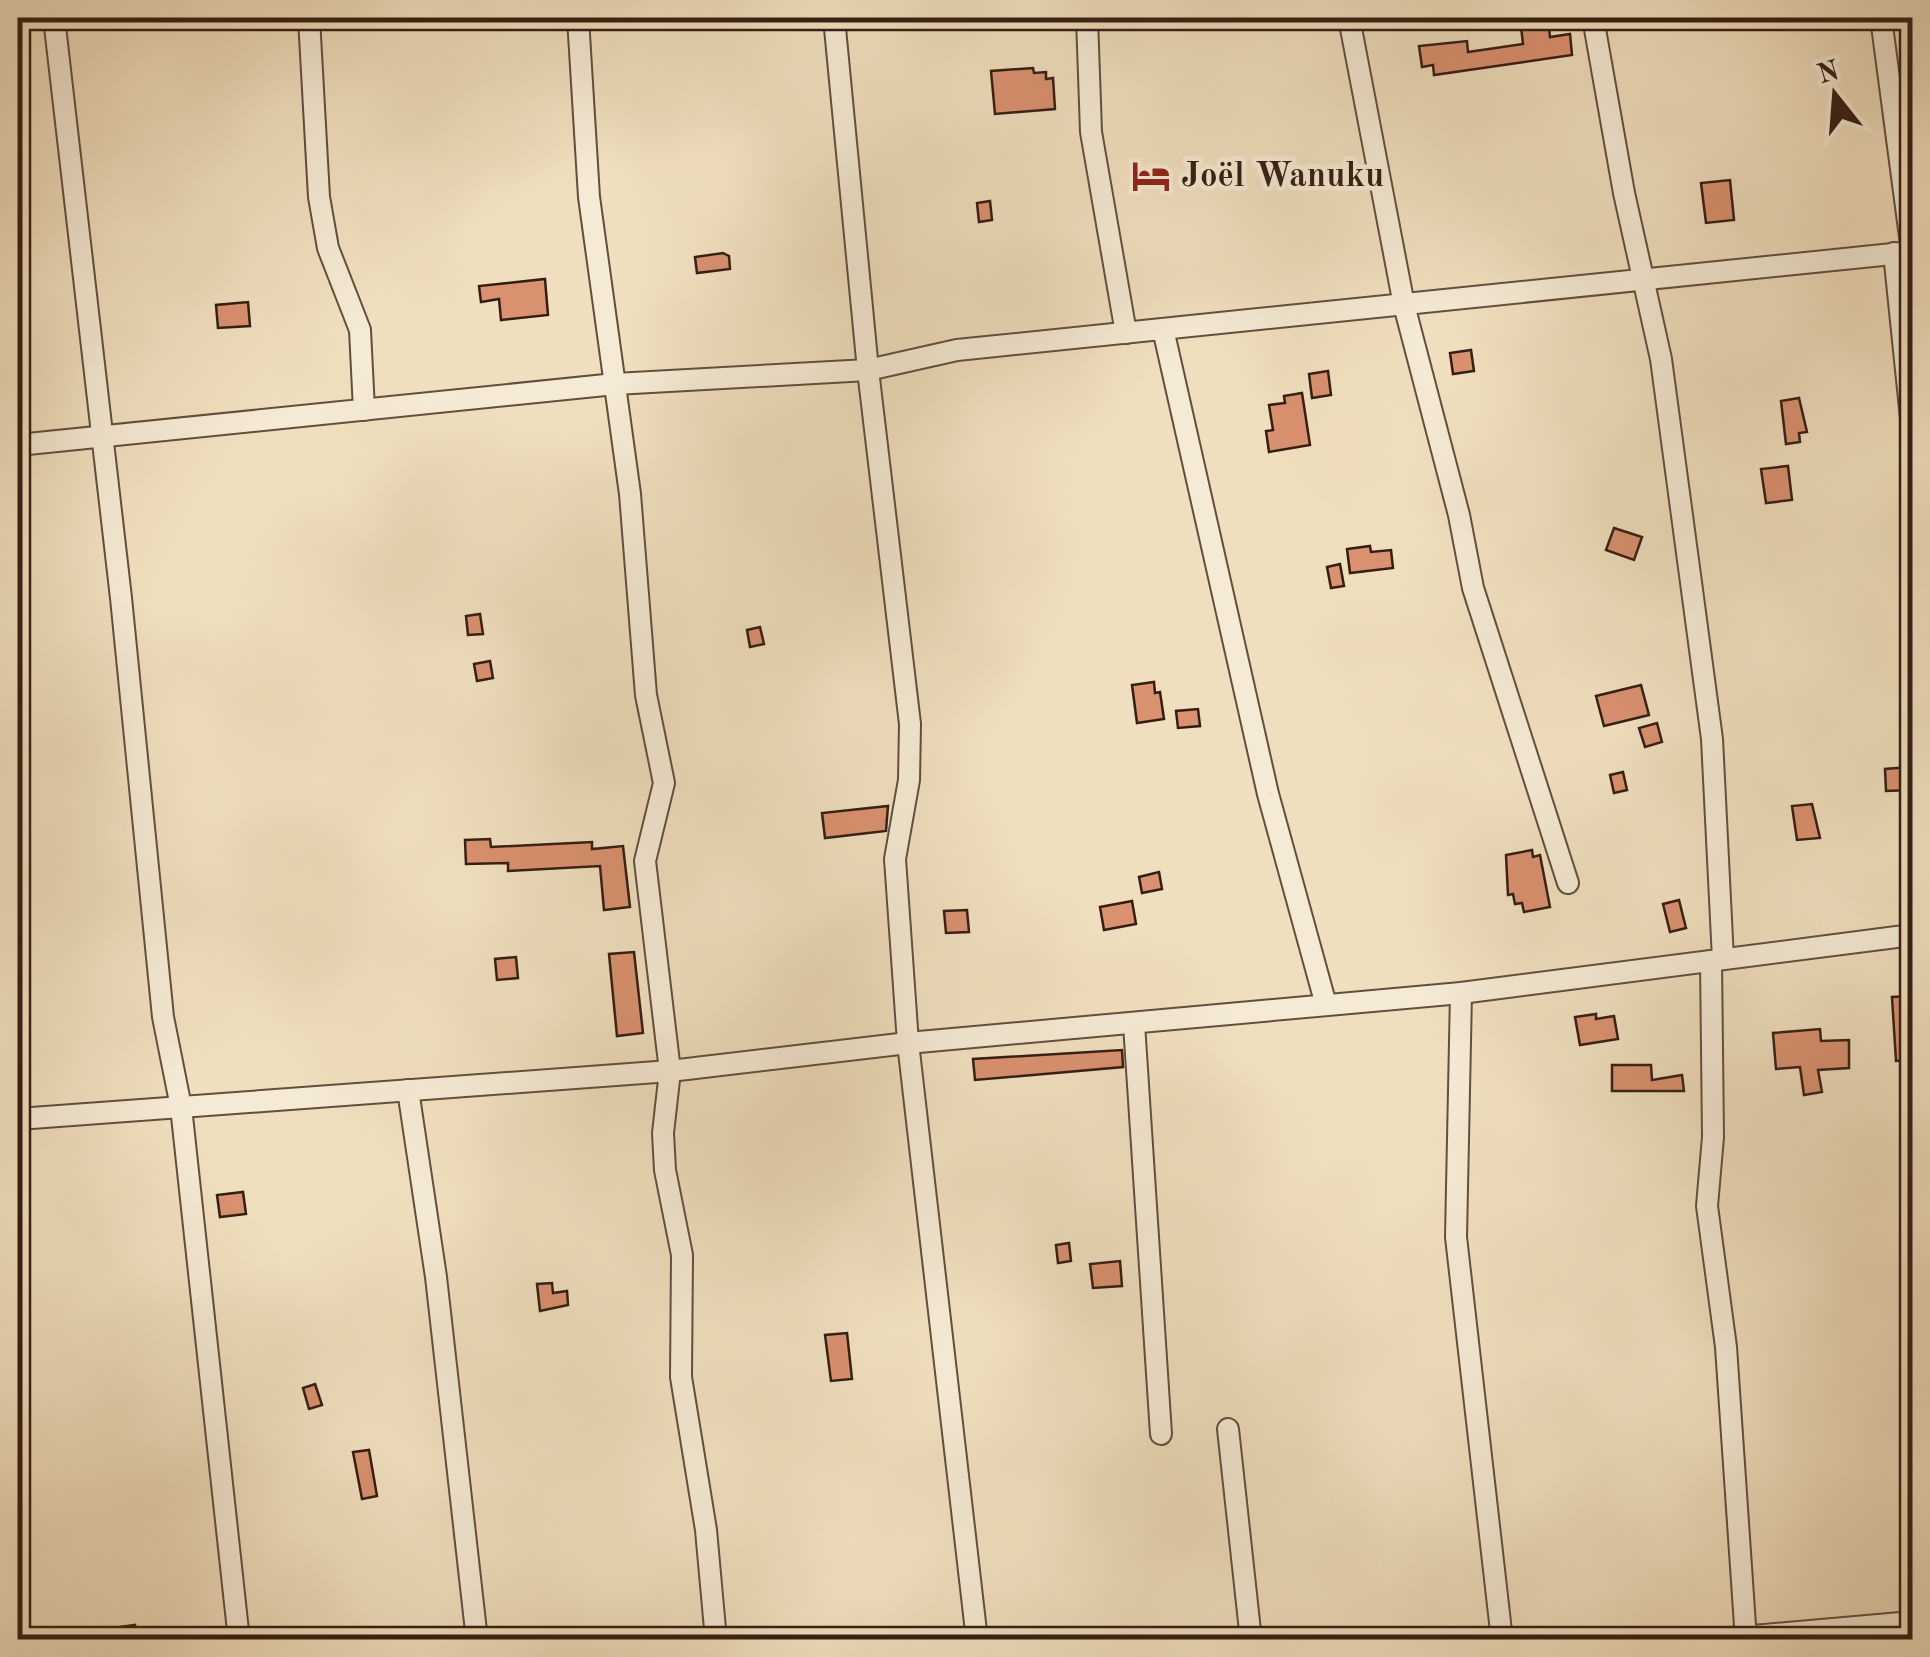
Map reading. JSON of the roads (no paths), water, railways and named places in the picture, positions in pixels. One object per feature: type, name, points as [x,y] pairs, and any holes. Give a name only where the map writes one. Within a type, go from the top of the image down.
[{"type":"street","points":[[54,18],[103,438],[163,1017],[181,1107],[239,1640]]},
{"type":"street","points":[[309,18],[318,197],[328,248],[360,330],[364,410]]},
{"type":"street","points":[[578,18],[588,180],[630,494],[646,695],[664,782],[645,861],[670,1071],[663,1133],[665,1170],[682,1255],[681,1377],[708,1546],[716,1640]]},
{"type":"street","points":[[834,18],[868,370],[910,724],[908,780],[896,859],[908,1043],[977,1640]]},
{"type":"street","points":[[1087,18],[1091,132],[1126,333]]},
{"type":"street","points":[[1349,18],[1404,305],[1460,515],[1473,588],[1568,883]]},
{"type":"street","points":[[1592,18],[1642,282],[1661,359],[1712,740],[1717,960],[1707,1206],[1726,1347],[1746,1638]]},
{"type":"street","points":[[1881,18],[1906,252],[1912,428]]},
{"type":"street","points":[[18,445],[615,384],[868,370],[957,350],[1906,252]]},
{"type":"street","points":[[1163,329],[1268,794],[1326,1005]]},
{"type":"street","points":[[18,1120],[670,1071],[908,1043],[1461,993],[1912,935]]},
{"type":"street","points":[[1461,993],[1456,1236],[1502,1640]]},
{"type":"street","points":[[1134,1024],[1161,1434]]},
{"type":"street","points":[[408,1090],[436,1277],[477,1640]]},
{"type":"street","points":[[1228,1429],[1250,1640]]},
{"type":"street","points":[[1707,1640],[1912,1622]]},
{"type":"place","name":"Joël Wanuku","points":[[1151,176]]}]
